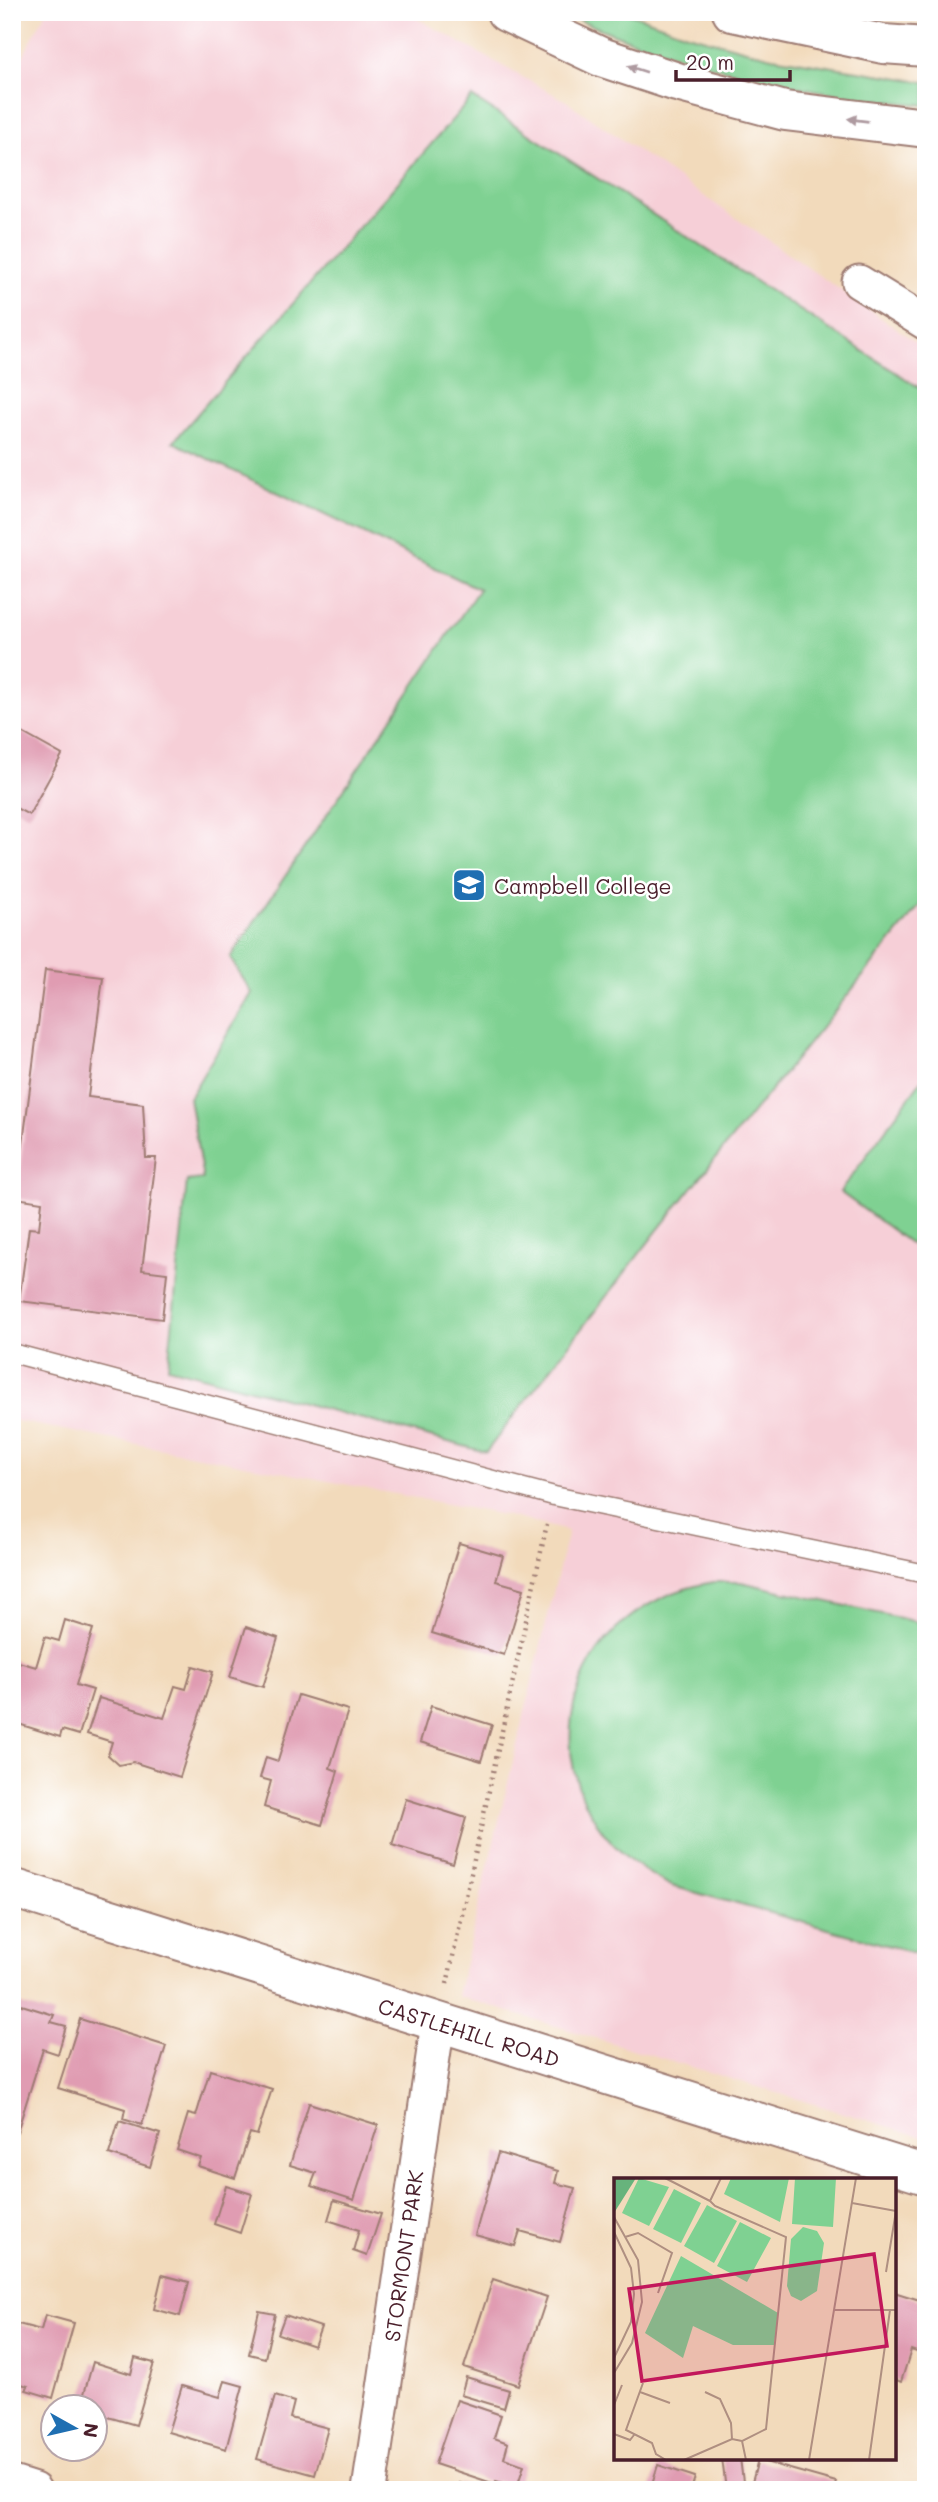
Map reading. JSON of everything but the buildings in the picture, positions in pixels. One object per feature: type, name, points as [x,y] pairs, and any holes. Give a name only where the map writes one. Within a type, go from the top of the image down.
[{"type":"main road","points":[[506,12],[601,57],[677,82],[785,111],[926,128]]},
{"type":"main road","points":[[732,12],[883,44],[926,47]]},
{"type":"main road","name":"CASTLEHILL ROAD","points":[[12,1888],[926,2175]]},
{"type":"street","points":[[859,282],[926,323]]},
{"type":"street","name":"STORMONT PARK","points":[[369,2490],[438,2023]]},
{"type":"street","points":[[12,2483],[34,2490]]},
{"type":"lane","points":[[12,1353],[554,1496],[926,1574]]},
{"type":"path","points":[[438,2023],[554,1496]]},
{"type":"shaded area","name":"Campbell College","points":[[46,12],[405,12],[566,101],[926,349],[926,2138],[457,1996],[568,1531],[504,1515],[12,1420],[12,77]]},
{"type":"green space","points":[[561,12],[626,12],[687,34],[772,57],[926,82],[926,105],[787,85],[693,61],[603,30]]},
{"type":"green space","points":[[472,97],[926,392],[926,898],[657,1231],[486,1452],[168,1367],[187,1181],[203,1179],[189,1098],[252,993],[230,958],[479,589],[173,442]]},
{"type":"green space","points":[[926,1074],[926,1255],[840,1192]]},
{"type":"green space","points":[[714,1582],[741,1582],[926,1624],[926,1956],[672,1886],[623,1853],[590,1812],[573,1765],[572,1717],[586,1671],[614,1631],[657,1600]]},
{"type":"place","name":"Campbell College","points":[[469,885]]}]
